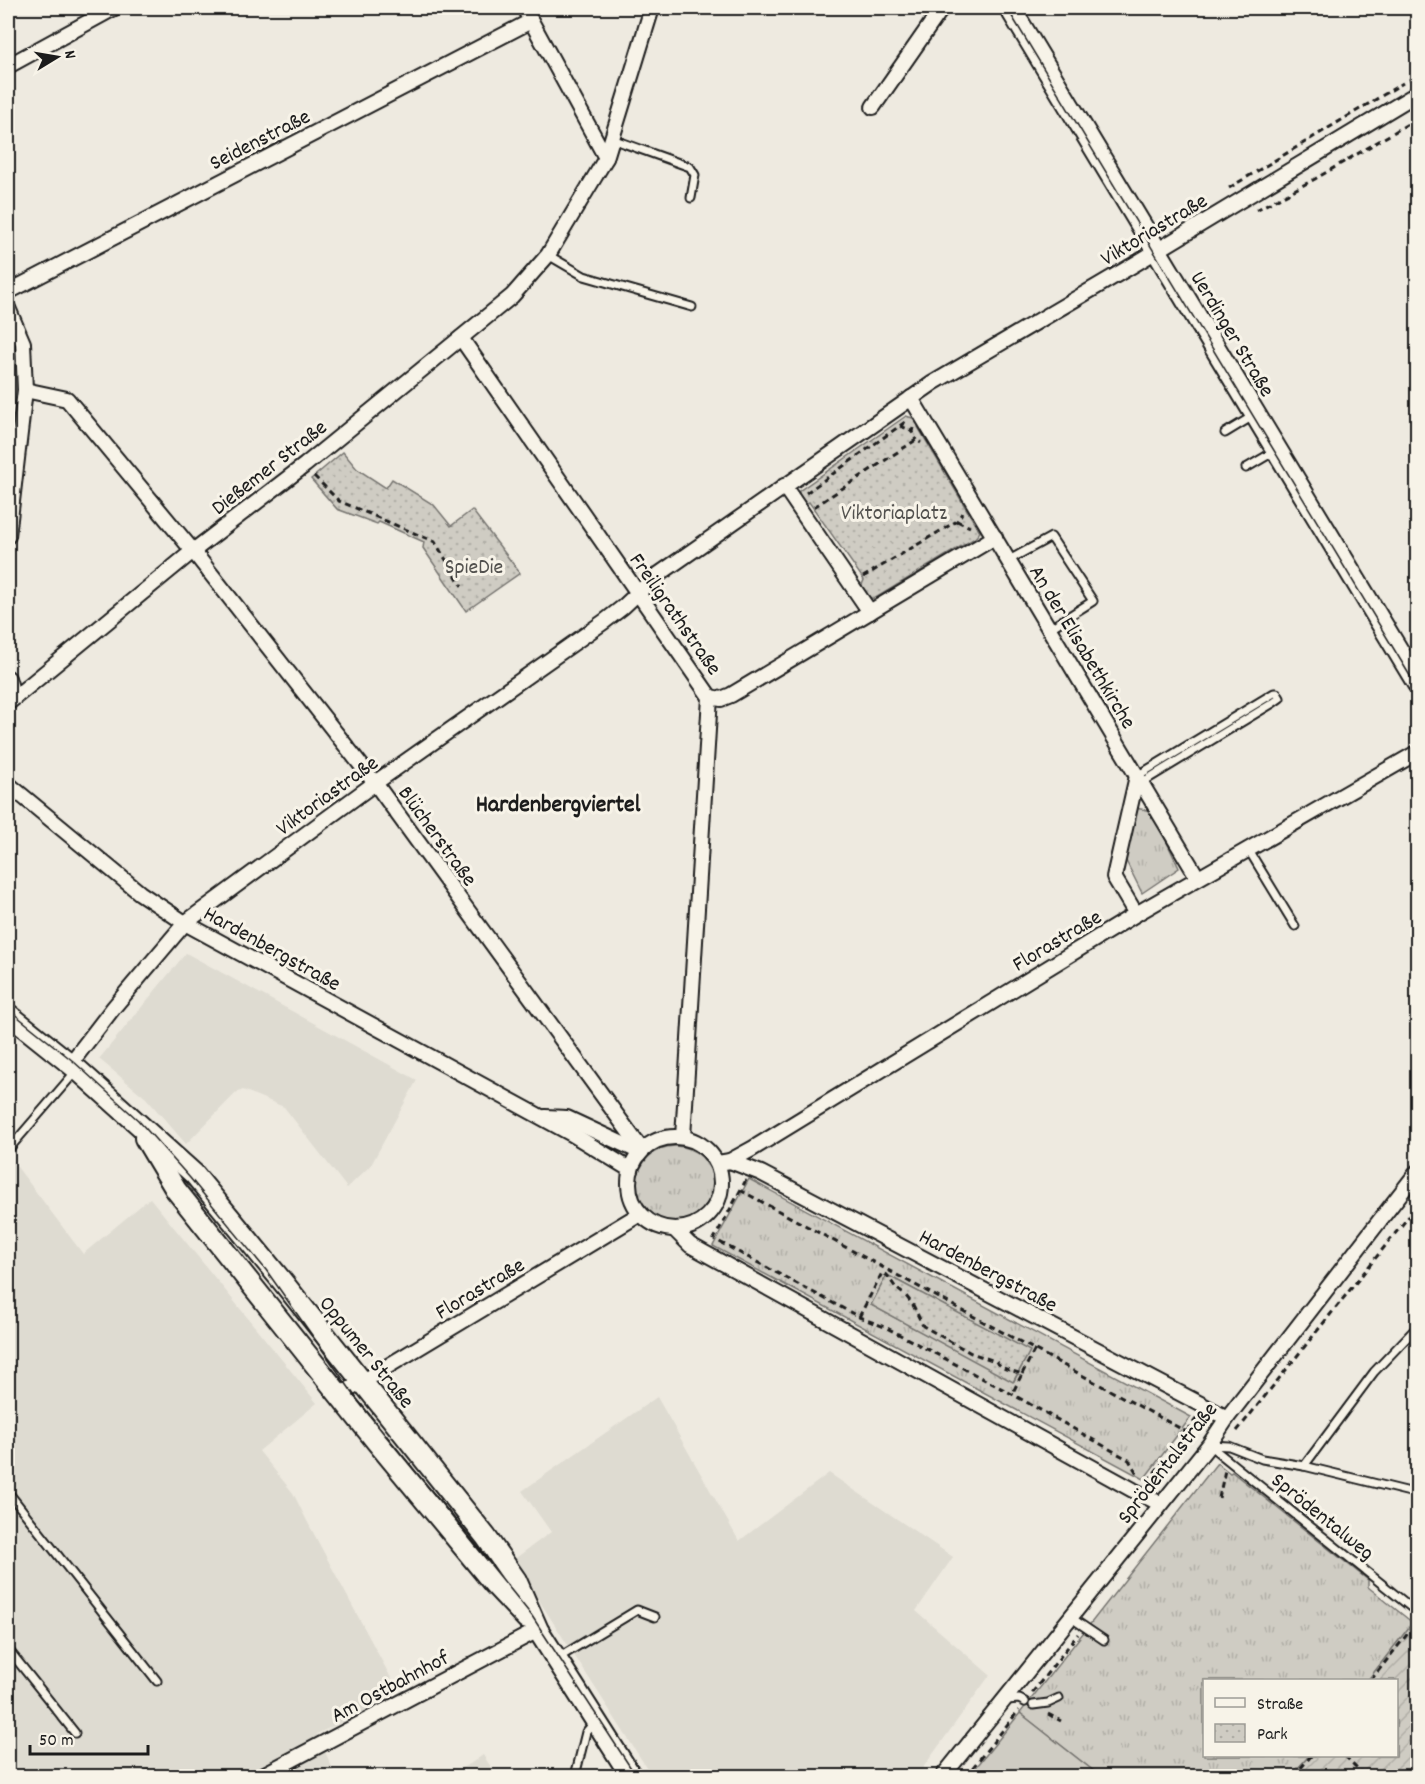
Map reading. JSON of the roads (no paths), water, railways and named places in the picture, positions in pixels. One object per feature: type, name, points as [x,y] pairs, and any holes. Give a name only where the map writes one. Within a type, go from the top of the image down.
[{"type":"main road","name":"Uerdinger Straße","points":[[1010,8],[1418,684]]},
{"type":"main road","name":"Oppumer Straße","points":[[8,1014],[74,1066],[194,1174],[486,1537],[516,1580],[538,1630],[631,1776]]},
{"type":"main road","name":"Oppumer Straße","points":[[135,1122],[176,1190],[494,1584],[538,1630]]},
{"type":"street","points":[[8,66],[114,8]]},
{"type":"street","points":[[524,8],[606,158]]},
{"type":"street","name":"Dießemer Straße","points":[[11,700],[512,296],[548,255],[606,158],[652,8]]},
{"type":"street","points":[[873,107],[942,8]]},
{"type":"street","name":"Seidenstraße","points":[[8,292],[531,21]]},
{"type":"street","name":"Viktoriastraße","points":[[911,398],[1418,93]]},
{"type":"street","points":[[8,308],[23,343],[25,390],[8,536]]},
{"type":"street","name":"Freiligrathstraße","points":[[460,338],[710,698],[683,1137]]},
{"type":"street","name":"Blücherstraße","points":[[25,390],[67,399],[193,551],[375,783],[641,1151]]},
{"type":"street","points":[[637,593],[666,569],[911,398],[995,537],[732,695],[721,699],[710,698]]},
{"type":"street","points":[[784,486],[870,612]]},
{"type":"street","name":"An der Elisabethkirche","points":[[995,537],[1198,878]]},
{"type":"street","name":"Viktoriastraße","points":[[74,1066],[114,1007],[185,923],[375,783],[605,621],[637,593]]},
{"type":"street","points":[[8,678],[11,700]]},
{"type":"street","name":"Florastraße","points":[[724,1162],[752,1149],[1136,914],[1418,752]]},
{"type":"street","points":[[1136,914],[1114,877],[1139,780]]},
{"type":"street","name":"Hardenbergstraße","points":[[8,784],[140,893],[185,923],[540,1116],[631,1170]]},
{"type":"street","name":"Hardenbergstraße","points":[[540,1116],[567,1118],[641,1151]]},
{"type":"street","points":[[683,1137],[668,1137],[654,1142],[641,1151],[631,1170],[630,1193],[634,1204],[640,1214],[650,1222],[662,1228],[675,1230],[691,1227],[705,1220],[715,1208],[721,1194],[724,1162]]},
{"type":"street","name":"Hardenbergstraße","points":[[683,1137],[697,1142],[724,1162],[752,1169],[1227,1418]]},
{"type":"street","name":"Sprödentalstraße","points":[[943,1776],[1209,1444],[1418,1171]]},
{"type":"street","name":"Florastraße","points":[[340,1395],[640,1214]]},
{"type":"street","points":[[675,1230],[690,1245],[1161,1504]]},
{"type":"street","name":"Am Ostbahnhof","points":[[261,1776],[538,1630]]},
{"type":"lane","points":[[612,139],[690,167],[695,175],[691,198]]},
{"type":"lane","points":[[548,255],[584,276],[692,307]]},
{"type":"lane","points":[[1225,433],[1256,415]]},
{"type":"lane","points":[[1246,468],[1277,450]]},
{"type":"lane","points":[[1009,560],[1051,537],[1093,601],[1049,628]]},
{"type":"lane","points":[[1274,693],[1280,696],[1274,703],[1139,780],[1274,693]]},
{"type":"lane","points":[[1248,849],[1295,926]]},
{"type":"lane","points":[[8,1150],[74,1066]]},
{"type":"lane","points":[[1304,1466],[1374,1372],[1418,1326]]},
{"type":"lane","points":[[1209,1444],[1225,1446],[1262,1459],[1304,1466],[1418,1494]]},
{"type":"lane","name":"Sprödentalweg","points":[[1209,1444],[1418,1613]]},
{"type":"lane","points":[[8,1492],[157,1681]]},
{"type":"lane","points":[[556,1659],[636,1610],[655,1617]]},
{"type":"lane","points":[[1070,1617],[1104,1640]]},
{"type":"lane","points":[[8,1649],[75,1733]]},
{"type":"lane","points":[[1002,1703],[1014,1699],[1029,1703],[1048,1703],[1059,1698]]},
{"type":"lane","points":[[576,1776],[586,1732],[597,1720]]},
{"type":"tram line","points":[[1007,8],[1418,689]]},
{"type":"tram line","points":[[8,1009],[73,1061],[138,1120],[190,1178],[266,1270],[357,1399],[532,1616],[636,1776]]},
{"type":"district","name":"Hardenbergviertel","points":[[558,803]]},
{"type":"park label","name":"Viktoriaplatz","points":[[894,511]]},
{"type":"park label","name":"SpieDie","points":[[474,565]]}]
